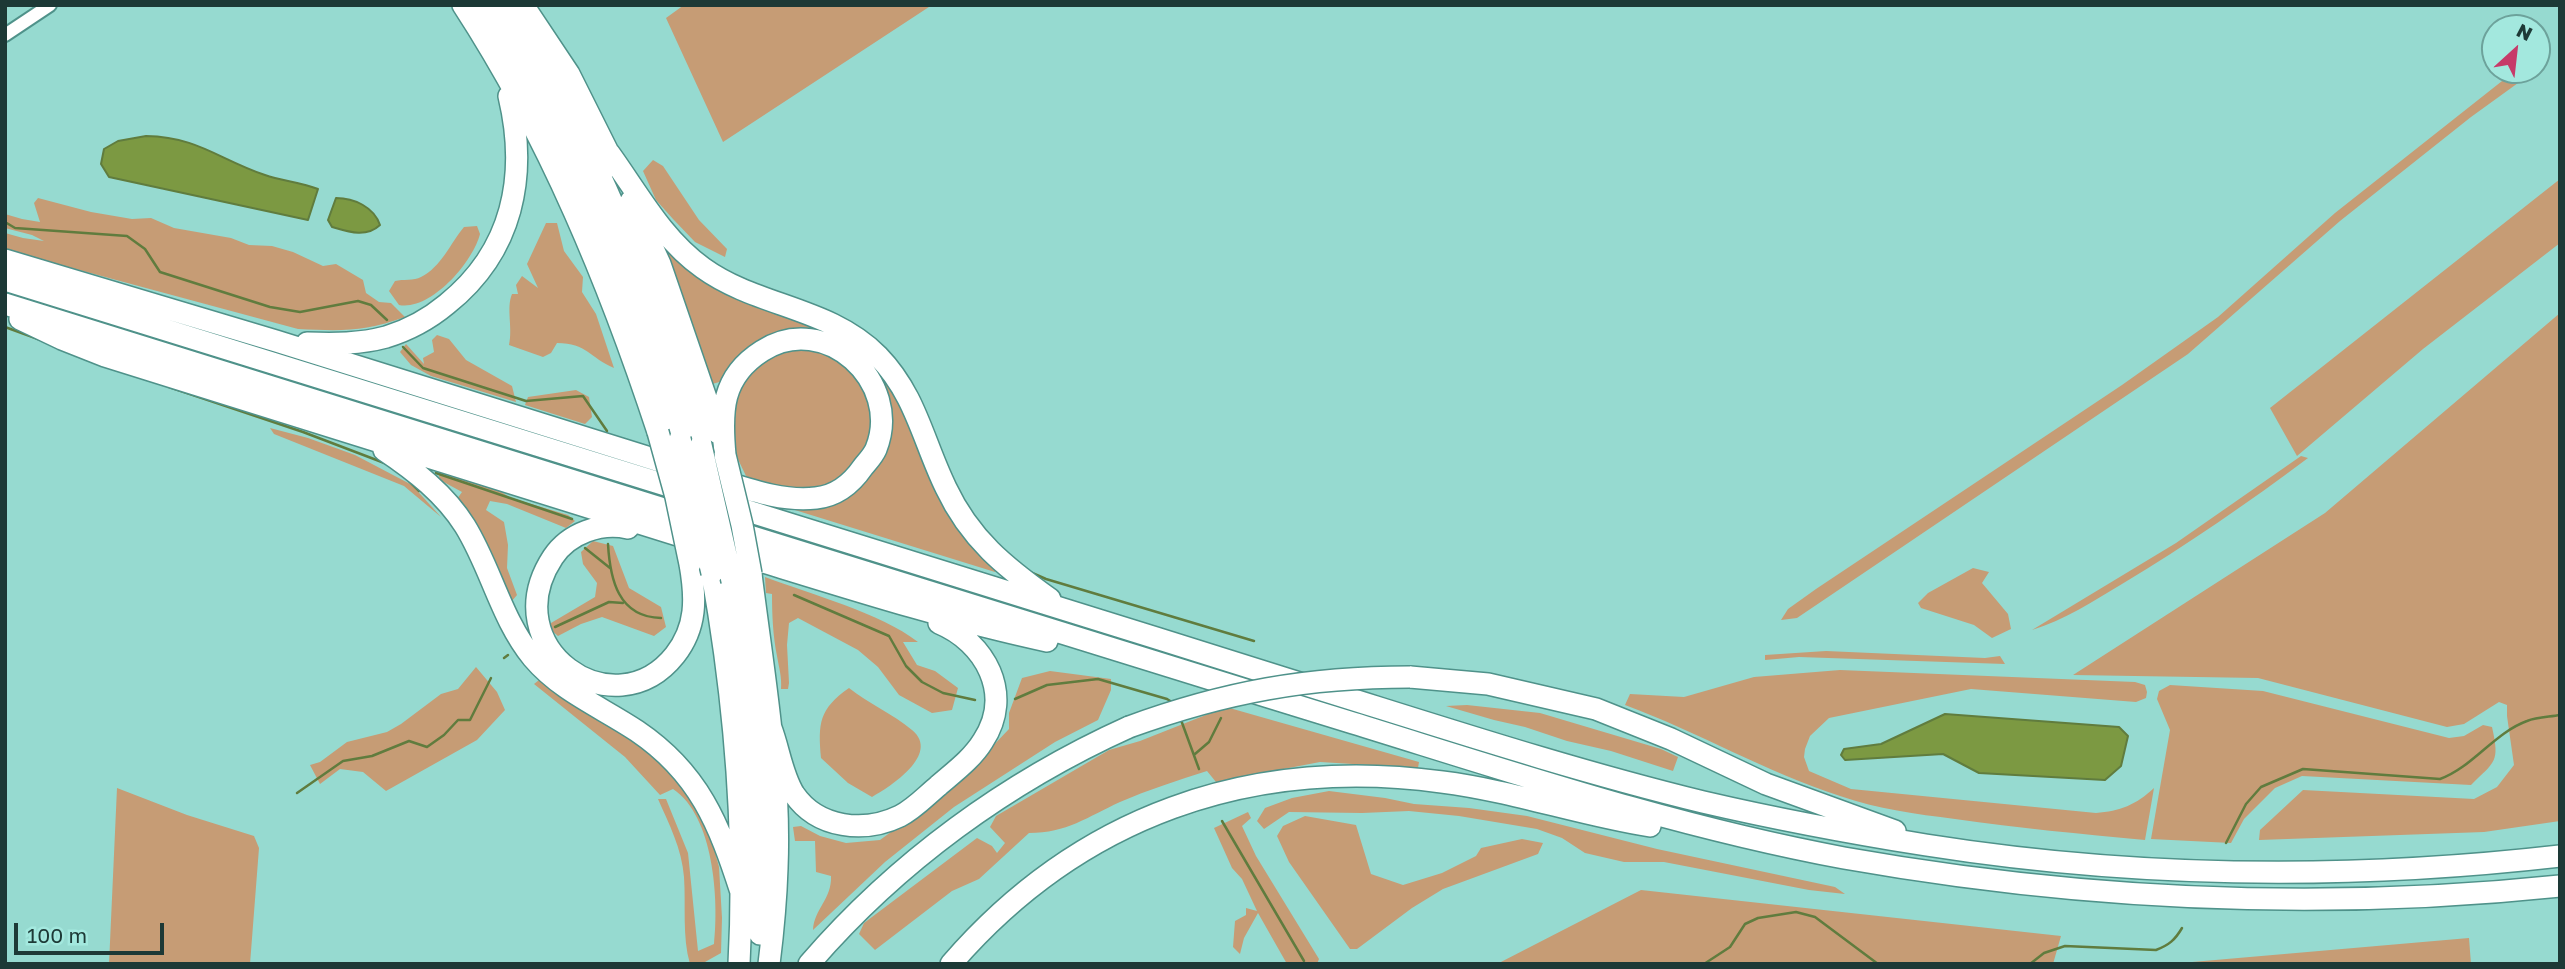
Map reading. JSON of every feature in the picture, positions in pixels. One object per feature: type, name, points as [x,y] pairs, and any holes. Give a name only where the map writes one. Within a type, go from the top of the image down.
[{"type":"highway","points":[[463,5],[503,71],[559,178],[605,281],[658,432],[676,497],[690,564],[694,608],[692,624],[686,641],[667,665],[649,677],[631,683],[608,685],[583,678],[559,662],[542,637],[536,621],[535,601],[542,573],[556,553],[573,537],[588,530],[614,527],[681,536]]},
{"type":"highway","points":[[484,5],[539,96],[598,215],[653,357],[680,439],[712,573],[733,717],[741,832],[739,964]]},
{"type":"highway","points":[[508,5],[599,174],[640,266],[671,347],[741,577],[771,728],[786,776],[795,795],[813,812],[833,823],[855,827],[878,825],[903,815],[973,755],[985,738],[995,705],[995,684],[988,665],[977,648],[964,637],[899,603]]},
{"type":"highway","points":[[523,5],[569,74],[660,264],[725,455],[742,526],[742,641],[757,768],[761,864],[759,964]]},
{"type":"highway","points":[[276,341],[334,344],[357,342],[410,328],[436,313],[464,290],[485,266],[500,241],[516,185],[517,131],[503,71]]},
{"type":"highway","points":[[609,153],[666,234],[703,269],[748,291],[831,322],[877,355],[900,382],[913,405],[945,488],[961,517],[986,549],[1006,567],[1066,610]]},
{"type":"highway","points":[[5,260],[276,341],[752,490],[788,498],[817,498],[845,487],[857,476],[875,451],[882,425],[881,411],[871,380],[862,367],[848,355],[824,343],[796,340],[764,350],[737,373],[727,394],[723,412],[725,455]]},
{"type":"highway","points":[[5,280],[1541,757],[1705,802],[1815,826],[1928,846],[2081,863],[2206,871],[2383,871],[2473,866],[2560,856]]},
{"type":"highway","points":[[5,304],[1513,774],[1705,828],[1860,860],[2017,883],[2122,893],[2300,900],[2385,899],[2560,886]]},
{"type":"highway","points":[[5,312],[62,340],[105,356],[899,603],[988,628],[1150,660]]},
{"type":"highway","points":[[367,439],[431,486],[452,506],[478,551],[512,627],[532,657],[573,693],[637,731],[668,755],[693,782],[707,803],[724,839],[741,892]]},
{"type":"highway","points":[[816,956],[894,878],[982,809],[1054,764],[1129,727],[1210,700],[1270,687],[1349,678],[1410,677],[1488,684],[1596,709],[1671,739],[1766,784],[1814,803],[1861,817],[1928,846]]},
{"type":"highway","points":[[769,964],[777,867],[771,728]]},
{"type":"highway","points":[[951,964],[987,925],[1025,892],[1086,849],[1131,825],[1178,805],[1251,785],[1331,775],[1401,776],[1490,790],[1649,826],[1705,828]]},
{"type":"street","points":[[5,35],[50,5]]},
{"type":"shaded area","points":[[684,5],[932,5],[723,142],[666,18]]},
{"type":"shaded area","points":[[2498,84],[2517,84],[2340,221],[2188,354],[1797,618],[1781,620],[1788,609],[1816,589],[2122,385],[2218,317],[2335,213]]},
{"type":"shaded area","points":[[146,136],[180,140],[265,175],[318,189],[308,220],[109,177],[101,164],[104,149],[118,141]]},
{"type":"shaded area","points":[[653,160],[663,166],[699,220],[727,249],[725,257],[695,242],[656,200],[643,171]]},
{"type":"shaded area","points":[[2560,179],[2560,243],[2423,349],[2297,456],[2270,408]]},
{"type":"shaded area","points":[[38,198],[91,212],[132,219],[151,218],[174,228],[231,238],[249,245],[272,246],[323,266],[336,264],[363,280],[366,293],[379,302],[391,303],[405,317],[352,329],[298,329],[5,250],[5,233],[44,241],[5,228],[5,214],[40,222],[34,203]]},
{"type":"shaded area","points":[[336,198],[362,205],[373,213],[380,225],[363,233],[332,227],[328,220]]},
{"type":"shaded area","points":[[546,223],[557,223],[564,251],[583,277],[582,292],[596,314],[614,368],[582,348],[567,344],[557,343],[551,353],[543,357],[509,345],[510,300],[512,294],[518,294],[516,285],[522,276],[538,288],[527,264]]},
{"type":"shaded area","points":[[477,226],[480,234],[476,245],[449,282],[424,300],[411,305],[399,305],[389,291],[395,281],[415,279],[428,273],[464,227]]},
{"type":"shaded area","points":[[659,242],[816,325],[846,344],[874,367],[886,381],[995,567],[995,572],[769,502],[815,507],[879,459],[873,370],[801,333],[727,380],[712,384]]},
{"type":"shaded area","points":[[2560,313],[2560,821],[2484,832],[2259,840],[2260,830],[2303,790],[2474,799],[2497,787],[2514,765],[2507,705],[2499,702],[2464,724],[2447,727],[2258,678],[2073,675],[2325,513]]},
{"type":"shaded area","points":[[437,335],[449,339],[466,360],[512,386],[516,402],[431,376],[411,365],[400,352],[406,344],[424,364],[423,358],[434,352],[432,340]]},
{"type":"shaded area","points":[[808,346],[851,363],[875,417],[861,464],[826,488],[770,488],[746,476],[731,440],[730,413],[740,386],[757,364],[783,349]]},
{"type":"shaded area","points":[[576,390],[589,397],[592,417],[585,424],[525,405],[528,397]]},
{"type":"shaded area","points":[[270,428],[355,455],[412,485],[441,517],[404,486],[274,434]]},
{"type":"shaded area","points":[[2301,456],[2308,458],[2170,554],[2078,610],[2032,630],[2176,543]]},
{"type":"shaded area","points":[[438,472],[495,488],[511,498],[568,515],[575,521],[566,528],[507,504],[490,501],[486,510],[504,522],[508,545],[507,568],[517,595],[511,602],[457,499],[462,492],[440,480]]},
{"type":"shaded area","points":[[593,541],[613,546],[629,588],[661,607],[666,627],[654,636],[602,617],[558,636],[551,630],[551,623],[595,597],[597,583],[583,564],[581,552]]},
{"type":"shaded area","points":[[1973,568],[1989,572],[1982,583],[2008,614],[2011,629],[1992,638],[1974,625],[1921,608],[1918,603],[1928,593]]},
{"type":"shaded area","points":[[765,577],[865,613],[918,642],[903,642],[917,665],[935,671],[958,688],[952,710],[932,713],[899,695],[878,667],[858,650],[798,618],[789,623],[789,683],[788,689],[781,689],[772,594],[766,593]]},
{"type":"shaded area","points":[[1826,651],[1985,658],[2000,656],[2005,664],[1799,657],[1765,660],[1765,655]]},
{"type":"shaded area","points":[[476,667],[497,692],[505,710],[477,740],[386,791],[363,772],[340,769],[320,784],[310,765],[320,762],[347,742],[387,732],[401,724],[441,694],[458,689]]},
{"type":"shaded area","points":[[1840,670],[2135,682],[2145,685],[2146,698],[2136,702],[1971,689],[1829,718],[1810,736],[1804,757],[1809,771],[1851,789],[2096,813],[2127,806],[2154,788],[2145,840],[1979,822],[1869,804],[1785,775],[1625,705],[1630,694],[1684,697],[1754,677]]},
{"type":"shaded area","points":[[1050,671],[1111,679],[1111,690],[1098,720],[1055,742],[954,807],[885,862],[813,930],[816,916],[829,891],[831,876],[816,872],[815,841],[795,841],[793,827],[801,826],[820,836],[846,843],[880,840],[913,816],[989,750],[1009,729],[1009,713],[1022,678]]},
{"type":"shaded area","points":[[539,680],[604,724],[636,741],[679,778],[706,819],[719,867],[721,953],[705,962],[690,964],[685,932],[683,867],[658,799],[666,799],[688,853],[698,951],[714,944],[714,883],[705,838],[687,802],[673,789],[660,795],[625,757],[534,684]]},
{"type":"shaded area","points":[[2170,685],[2263,691],[2449,738],[2464,736],[2483,725],[2492,727],[2494,760],[2471,785],[2302,776],[2275,788],[2244,819],[2231,843],[2151,839],[2170,730],[2157,699],[2159,691]]},
{"type":"shaded area","points":[[849,688],[905,724],[919,739],[921,749],[910,769],[872,797],[848,783],[821,758],[820,735],[826,710]]},
{"type":"shaded area","points":[[1467,705],[1540,713],[1661,749],[1678,757],[1673,771],[1611,751],[1446,706]]},
{"type":"shaded area","points":[[1226,707],[1419,762],[1418,768],[1320,762],[1216,782],[1207,771],[1163,785],[1066,827],[1029,833],[979,879],[952,891],[875,950],[859,934],[864,923],[977,838],[992,846],[997,853],[1005,843],[990,827],[996,816],[1109,750],[1140,741]]},
{"type":"shaded area","points":[[1945,714],[2119,727],[2128,736],[2121,766],[2105,780],[1979,773],[1943,754],[1845,760],[1841,755],[1844,749],[1881,744]]},
{"type":"shaded area","points":[[117,788],[187,815],[254,836],[259,848],[250,964],[109,964]]},
{"type":"shaded area","points":[[1329,791],[1414,804],[1527,816],[1657,849],[1835,887],[1845,894],[1809,890],[1664,862],[1624,862],[1585,853],[1562,838],[1537,829],[1459,816],[1409,811],[1289,812],[1264,829],[1257,821],[1265,808],[1292,798]]},
{"type":"shaded area","points":[[1248,812],[1251,818],[1242,826],[1256,856],[1319,959],[1317,964],[1287,964],[1258,913],[1244,938],[1240,954],[1233,947],[1235,921],[1246,915],[1246,908],[1257,911],[1242,879],[1232,868],[1214,828]]},
{"type":"shaded area","points":[[1305,816],[1356,825],[1371,874],[1403,885],[1442,873],[1476,856],[1481,848],[1522,839],[1543,843],[1538,854],[1443,889],[1412,908],[1357,949],[1350,949],[1289,862],[1277,836],[1283,826]]},
{"type":"shaded area","points":[[1641,890],[2061,936],[2053,964],[1497,964]]},
{"type":"shaded area","points":[[2469,938],[2471,964],[2169,964]]},
{"type":"waterway","points":[[5,222],[15,228],[127,236],[145,249],[160,272],[270,307],[300,312],[358,301],[371,305],[387,320]]},
{"type":"waterway","points":[[5,327],[38,339]]},
{"type":"waterway","points":[[403,347],[423,368],[526,401],[583,396],[607,431]]},
{"type":"waterway","points":[[169,387],[303,432],[387,464]]},
{"type":"waterway","points":[[436,473],[572,519]]},
{"type":"waterway","points":[[409,481],[419,491]]},
{"type":"waterway","points":[[608,544],[611,570],[619,594],[635,611],[661,618]]},
{"type":"waterway","points":[[585,548],[610,568]]},
{"type":"waterway","points":[[1030,572],[1254,641]]},
{"type":"waterway","points":[[794,595],[889,636],[906,666],[922,682],[943,693],[975,700]]},
{"type":"waterway","points":[[555,627],[609,602],[623,603]]},
{"type":"waterway","points":[[504,658],[508,655]]},
{"type":"waterway","points":[[297,793],[343,761],[372,756],[409,741],[427,747],[444,735],[458,720],[470,720],[491,678]]},
{"type":"waterway","points":[[1015,699],[1047,685],[1098,679],[1167,699],[1175,704]]},
{"type":"waterway","points":[[2226,843],[2246,804],[2261,787],[2303,769],[2440,779],[2463,767],[2515,726],[2560,715]]},
{"type":"waterway","points":[[1195,754],[1209,742],[1221,718]]},
{"type":"waterway","points":[[1181,720],[1199,769]]},
{"type":"waterway","points":[[1222,821],[1304,961]]},
{"type":"waterway","points":[[1704,964],[1730,947],[1745,924],[1758,918],[1796,912],[1815,917],[1878,964]]},
{"type":"waterway","points":[[2030,964],[2044,953],[2065,946],[2156,950],[2171,942],[2182,928]]}]
